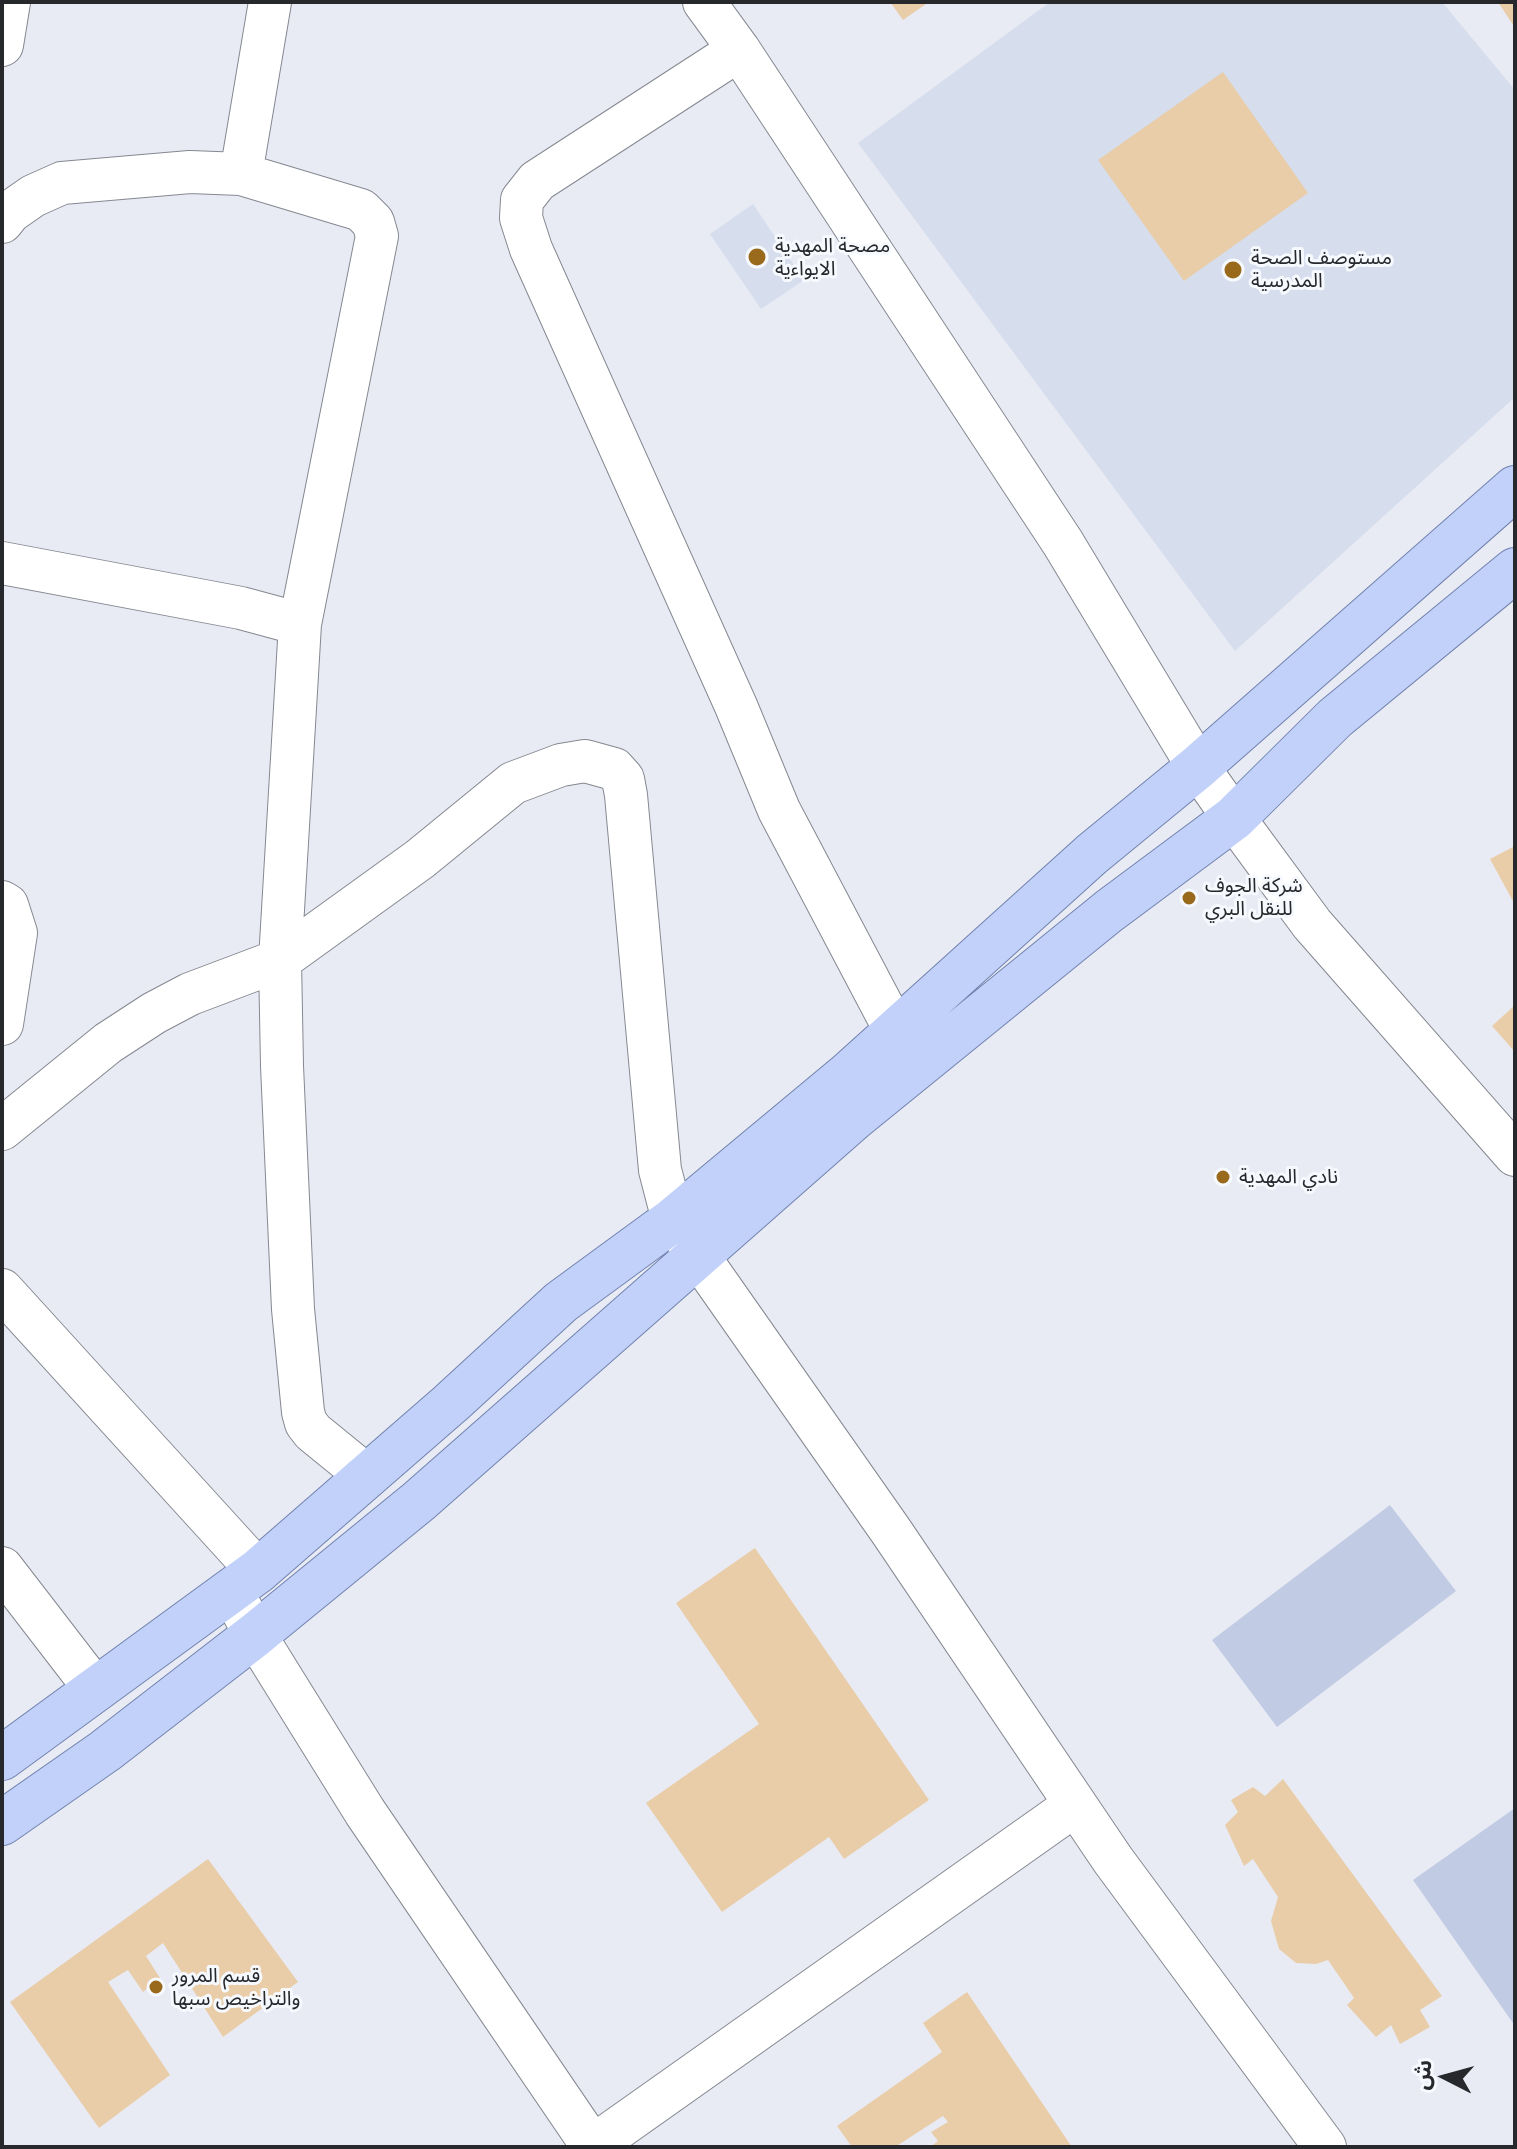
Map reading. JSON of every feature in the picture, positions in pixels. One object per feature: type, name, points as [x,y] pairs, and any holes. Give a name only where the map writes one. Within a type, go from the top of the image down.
[{"type":"main road","points":[[2,1758],[245,1581],[561,1302],[673,1220],[846,1076],[1092,854],[1198,767],[1515,488]]},
{"type":"main road","points":[[2,1823],[105,1751],[255,1635],[419,1501],[853,1119],[1109,911],[1234,818],[1335,718],[1515,570]]},
{"type":"street","points":[[2,45],[9,2]]},
{"type":"street","points":[[241,174],[270,2]]},
{"type":"street","points":[[704,2],[739,50],[1063,543],[1198,767],[1312,924],[1515,1155]]},
{"type":"street","points":[[739,50],[537,181],[522,200],[521,218],[531,249],[736,706],[779,810],[895,1030]]},
{"type":"street","points":[[2,222],[10,212],[33,196],[62,183],[174,173],[241,174],[361,210],[373,222],[377,236],[300,624],[280,960],[292,1293],[303,1412],[313,1432],[367,1476]]},
{"type":"street","points":[[2,563],[241,608],[300,624]]},
{"type":"street","points":[[2,1129],[108,1043],[154,1013],[190,994],[280,960],[420,859],[513,783],[534,774],[585,761],[614,769],[623,779],[626,795],[660,1170],[673,1220],[882,1517],[1113,1860],[1325,2147]]},
{"type":"street","points":[[2,902],[7,905],[16,933],[2,1024]]},
{"type":"street","points":[[2,1290],[245,1581],[255,1635],[365,1812],[593,2147],[1075,1805]]},
{"type":"street","points":[[2,1568],[96,1690]]},
{"type":"shaded area","name":"مستوصف الصحة المدرسية","points":[[1050,2],[1442,2],[1515,90],[1515,397],[1235,651],[858,143]]},
{"type":"shaded area","name":"مصحة المهدية الايواءية","points":[[753,204],[804,280],[761,309],[710,234]]},
{"type":"shaded area","points":[[1390,1505],[1456,1591],[1277,1727],[1212,1640]]},
{"type":"shaded area","points":[[1515,1808],[1515,2026],[1413,1880]]},
{"type":"building","points":[[890,2],[929,2],[903,20]]},
{"type":"building","points":[[1498,2],[1515,2],[1515,28]]},
{"type":"building","points":[[1223,72],[1308,193],[1184,281],[1098,160]]},
{"type":"building","points":[[1515,846],[1515,905],[1490,859]]},
{"type":"building","points":[[1515,1005],[1515,1052],[1492,1026]]},
{"type":"building","points":[[755,1548],[929,1800],[844,1859],[829,1837],[722,1912],[646,1803],[759,1724],[676,1603]]},
{"type":"building","points":[[1283,1779],[1442,1996],[1420,2010],[1430,2027],[1400,2044],[1391,2025],[1376,2037],[1347,2005],[1354,1998],[1328,1960],[1316,1964],[1296,1963],[1279,1949],[1271,1921],[1278,1897],[1253,1859],[1244,1866],[1225,1825],[1238,1812],[1231,1800],[1253,1787],[1265,1796]]},
{"type":"building","points":[[208,1859],[298,1982],[223,2037],[163,1943],[146,1956],[160,1978],[143,1992],[128,1970],[108,1982],[170,2075],[99,2128],[10,2002]]},
{"type":"building","points":[[967,1992],[1072,2147],[930,2147],[938,2141],[931,2132],[948,2122],[943,2116],[895,2147],[852,2147],[837,2126],[942,2052],[923,2023]]},
{"type":"place","name":"مصحة المهدية الايواءية","points":[[757,257]]},
{"type":"place","name":"مستوصف الصحة المدرسية","points":[[1233,270]]},
{"type":"place","name":"شركة الجوف للنقل البري","points":[[1189,898]]},
{"type":"place","name":"نادي المهدية","points":[[1223,1177]]},
{"type":"place","name":"قسم المرور والتراخيص سبها","points":[[156,1987]]}]
